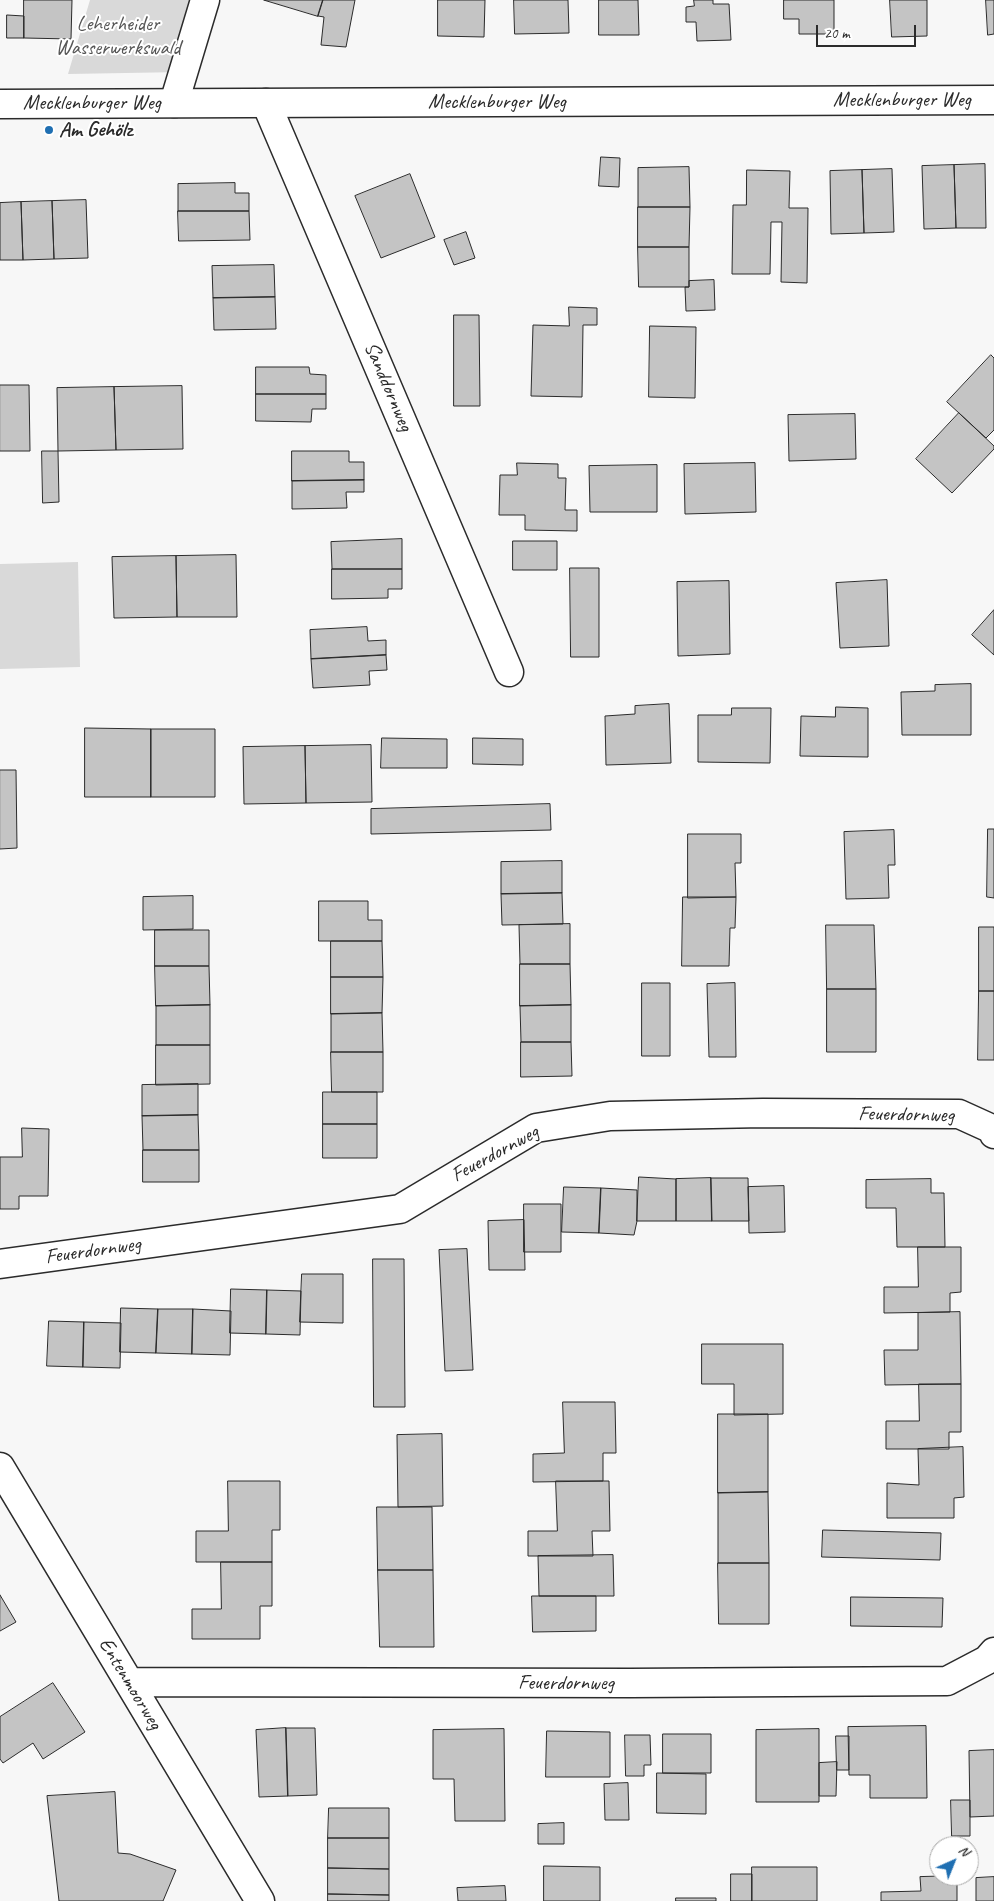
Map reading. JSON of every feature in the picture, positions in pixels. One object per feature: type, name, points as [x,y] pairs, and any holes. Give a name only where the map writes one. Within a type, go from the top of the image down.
[{"type":"street","points":[[174,103],[205,0]]},
{"type":"street","name":"Mecklenburger Weg","points":[[0,104],[994,100]]},
{"type":"street","name":"Sanddornweg","points":[[266,103],[509,672]]},
{"type":"street","name":"Feuerdornweg","points":[[0,1264],[400,1209],[536,1128],[610,1116],[763,1113],[959,1114],[992,1129],[994,1134]]},
{"type":"street","name":"Entenmoorweg","points":[[0,1468],[260,1901]]},
{"type":"street","name":"Feuerdornweg","points":[[129,1682],[667,1683],[947,1681],[987,1660],[994,1652]]},
{"type":"green space","name":"Leherheider Wasserwerkswald","points":[[90,0],[205,0],[183,72],[68,74]]},
{"type":"green space","points":[[78,562],[80,667],[0,669],[0,564]]},
{"type":"building","points":[[24,0],[72,0],[71,39],[24,38]]},
{"type":"building","points":[[264,0],[323,0],[318,16]]},
{"type":"building","points":[[323,0],[355,0],[346,47],[321,45],[324,17],[318,16]]},
{"type":"building","points":[[438,0],[485,0],[484,37],[438,36]]},
{"type":"building","points":[[514,0],[568,0],[569,33],[515,34]]},
{"type":"building","points":[[599,0],[638,0],[639,35],[599,35]]},
{"type":"building","points":[[694,0],[713,0],[713,4],[729,4],[731,40],[697,41],[696,22],[686,22],[686,7],[694,6]]},
{"type":"building","points":[[784,0],[834,0],[834,34],[799,34],[799,19],[784,19]]},
{"type":"building","points":[[890,0],[927,0],[927,36],[892,37]]},
{"type":"building","points":[[986,0],[994,0],[994,34],[988,35]]},
{"type":"building","points":[[7,15],[24,16],[24,38],[7,38]]},
{"type":"building","points":[[601,157],[620,158],[619,187],[599,186]]},
{"type":"building","points":[[985,164],[986,228],[956,228],[954,165]]},
{"type":"building","points":[[954,165],[956,228],[924,229],[922,166]]},
{"type":"building","points":[[689,167],[690,207],[638,207],[638,168]]},
{"type":"building","points":[[892,169],[894,232],[864,233],[862,170]]},
{"type":"building","points":[[747,170],[790,171],[789,208],[808,208],[807,283],[781,282],[782,222],[771,222],[770,274],[732,274],[733,205],[746,205]]},
{"type":"building","points":[[862,170],[864,233],[831,234],[830,171]]},
{"type":"building","points":[[410,174],[435,237],[381,258],[355,196]]},
{"type":"building","points":[[235,183],[235,193],[249,193],[249,211],[178,211],[178,184]]},
{"type":"building","points":[[86,200],[88,258],[54,259],[52,201]]},
{"type":"building","points":[[52,201],[54,259],[23,260],[21,202]]},
{"type":"building","points":[[21,202],[23,260],[0,260],[0,203]]},
{"type":"building","points":[[638,207],[690,207],[689,247],[638,247]]},
{"type":"building","points":[[178,211],[249,211],[250,240],[179,241]]},
{"type":"building","points":[[466,232],[475,258],[454,265],[444,240]]},
{"type":"building","points":[[638,247],[689,247],[689,287],[639,287]]},
{"type":"building","points":[[274,265],[275,297],[213,298],[212,266]]},
{"type":"building","points":[[714,280],[715,310],[686,311],[685,287],[689,287],[689,281]]},
{"type":"building","points":[[275,297],[276,329],[214,330],[213,298]]},
{"type":"building","points":[[569,307],[597,308],[597,325],[583,325],[582,397],[531,396],[533,325],[569,326]]},
{"type":"building","points":[[454,315],[479,315],[480,406],[454,406]]},
{"type":"building","points":[[650,326],[696,327],[695,398],[649,397]]},
{"type":"building","points":[[991,355],[994,358],[994,430],[986,438],[947,402]]},
{"type":"building","points":[[256,367],[309,367],[310,374],[326,375],[326,394],[256,394]]},
{"type":"building","points":[[0,385],[29,385],[30,451],[0,451]]},
{"type":"building","points":[[182,386],[183,449],[116,450],[114,387]]},
{"type":"building","points":[[114,387],[116,450],[58,451],[57,388]]},
{"type":"building","points":[[256,394],[326,394],[326,409],[312,409],[311,422],[256,421]]},
{"type":"building","points":[[959,413],[994,446],[994,449],[952,493],[916,459]]},
{"type":"building","points":[[855,414],[856,459],[789,461],[788,415]]},
{"type":"building","points":[[42,451],[58,451],[59,502],[43,503]]},
{"type":"building","points":[[292,451],[349,451],[349,462],[364,462],[364,480],[292,481]]},
{"type":"building","points":[[517,463],[558,464],[558,478],[566,478],[565,510],[577,510],[577,531],[525,530],[525,515],[499,515],[500,475],[517,475]]},
{"type":"building","points":[[755,463],[756,512],[685,514],[684,464]]},
{"type":"building","points":[[657,465],[657,512],[590,512],[589,466]]},
{"type":"building","points":[[364,480],[364,492],[346,492],[347,508],[292,509],[292,481]]},
{"type":"building","points":[[402,539],[402,569],[332,569],[331,542]]},
{"type":"building","points":[[513,541],[557,541],[557,570],[513,570]]},
{"type":"building","points":[[236,555],[237,617],[177,617],[176,556]]},
{"type":"building","points":[[176,556],[177,617],[114,618],[112,557]]},
{"type":"building","points":[[570,568],[599,568],[599,657],[571,657]]},
{"type":"building","points":[[332,569],[402,569],[402,589],[388,589],[388,598],[332,599]]},
{"type":"building","points":[[887,580],[889,646],[840,648],[836,583]]},
{"type":"building","points":[[729,581],[730,654],[678,656],[677,582]]},
{"type":"building","points":[[994,610],[994,655],[972,635]]},
{"type":"building","points":[[367,627],[368,641],[386,640],[386,655],[311,659],[310,630]]},
{"type":"building","points":[[386,655],[387,670],[369,671],[370,685],[313,688],[311,659]]},
{"type":"building","points":[[971,684],[971,735],[902,735],[901,692],[935,691],[935,685]]},
{"type":"building","points":[[669,704],[671,763],[606,765],[605,716],[635,714],[635,706]]},
{"type":"building","points":[[836,707],[868,708],[868,757],[800,756],[801,716],[835,717]]},
{"type":"building","points":[[732,708],[771,708],[770,763],[698,762],[698,715],[731,715]]},
{"type":"building","points":[[85,728],[151,729],[151,797],[85,797]]},
{"type":"building","points":[[151,729],[215,729],[215,797],[151,797]]},
{"type":"building","points":[[382,738],[447,739],[447,768],[381,768]]},
{"type":"building","points":[[473,738],[523,739],[523,765],[473,764]]},
{"type":"building","points":[[371,745],[372,802],[306,803],[305,746]]},
{"type":"building","points":[[305,746],[306,803],[244,804],[243,747]]},
{"type":"building","points":[[0,770],[16,770],[17,848],[0,849]]},
{"type":"building","points":[[550,804],[551,830],[371,834],[371,809]]},
{"type":"building","points":[[988,829],[994,829],[994,898],[987,897]]},
{"type":"building","points":[[894,830],[895,865],[888,865],[889,898],[846,899],[844,832]]},
{"type":"building","points":[[688,834],[741,834],[741,863],[735,863],[736,897],[688,898]]},
{"type":"building","points":[[562,861],[562,893],[501,894],[501,862]]},
{"type":"building","points":[[562,893],[563,924],[502,925],[501,894]]},
{"type":"building","points":[[193,896],[193,929],[143,930],[143,897]]},
{"type":"building","points":[[683,897],[736,897],[735,928],[730,928],[729,966],[682,966]]},
{"type":"building","points":[[319,901],[368,901],[368,920],[382,920],[382,941],[319,941]]},
{"type":"building","points":[[570,924],[570,964],[520,964],[519,925]]},
{"type":"building","points":[[826,925],[874,925],[876,989],[827,989]]},
{"type":"building","points":[[979,927],[994,927],[994,991],[979,991]]},
{"type":"building","points":[[155,930],[209,930],[209,966],[155,966]]},
{"type":"building","points":[[331,941],[382,941],[383,977],[331,977]]},
{"type":"building","points":[[520,964],[570,964],[571,1005],[520,1006]]},
{"type":"building","points":[[155,966],[209,966],[210,1005],[156,1006]]},
{"type":"building","points":[[331,977],[383,977],[382,1013],[331,1014]]},
{"type":"building","points":[[642,983],[670,983],[670,1056],[642,1056]]},
{"type":"building","points":[[735,983],[736,1057],[709,1057],[707,984]]},
{"type":"building","points":[[827,989],[876,989],[876,1052],[827,1052]]},
{"type":"building","points":[[979,991],[994,991],[994,1060],[978,1060]]},
{"type":"building","points":[[210,1005],[210,1045],[156,1045],[156,1006]]},
{"type":"building","points":[[571,1005],[571,1042],[521,1042],[520,1006]]},
{"type":"building","points":[[382,1013],[383,1052],[331,1052],[331,1014]]},
{"type":"building","points":[[521,1042],[571,1042],[572,1076],[521,1077]]},
{"type":"building","points":[[156,1045],[210,1045],[210,1084],[156,1085]]},
{"type":"building","points":[[331,1052],[383,1052],[383,1092],[332,1092]]},
{"type":"building","points":[[198,1084],[198,1115],[142,1116],[142,1085]]},
{"type":"building","points":[[323,1092],[377,1092],[377,1124],[323,1124]]},
{"type":"building","points":[[198,1115],[199,1150],[143,1150],[142,1116]]},
{"type":"building","points":[[323,1124],[377,1124],[377,1158],[323,1158]]},
{"type":"building","points":[[22,1128],[49,1129],[48,1196],[19,1196],[19,1209],[0,1209],[0,1157],[22,1157]]},
{"type":"building","points":[[143,1150],[199,1150],[199,1182],[143,1182]]},
{"type":"building","points":[[639,1177],[676,1179],[676,1221],[637,1221]]},
{"type":"building","points":[[711,1178],[712,1221],[676,1221],[676,1179]]},
{"type":"building","points":[[711,1178],[748,1178],[749,1221],[712,1221]]},
{"type":"building","points":[[931,1179],[931,1193],[944,1193],[945,1247],[897,1247],[896,1208],[866,1208],[866,1180]]},
{"type":"building","points":[[784,1186],[785,1232],[749,1233],[748,1187]]},
{"type":"building","points":[[564,1187],[601,1188],[599,1233],[562,1232]]},
{"type":"building","points":[[601,1188],[637,1190],[637,1221],[634,1235],[599,1233]]},
{"type":"building","points":[[524,1204],[561,1204],[561,1252],[524,1252]]},
{"type":"building","points":[[524,1220],[525,1270],[489,1270],[488,1221]]},
{"type":"building","points":[[918,1247],[961,1247],[961,1292],[950,1293],[950,1312],[884,1313],[884,1287],[918,1287]]},
{"type":"building","points":[[467,1249],[473,1370],[445,1371],[439,1250]]},
{"type":"building","points":[[373,1259],[404,1259],[405,1407],[374,1407]]},
{"type":"building","points":[[302,1274],[343,1274],[343,1323],[300,1322]]},
{"type":"building","points":[[231,1289],[267,1290],[266,1334],[230,1333]]},
{"type":"building","points":[[267,1290],[301,1291],[300,1335],[266,1334]]},
{"type":"building","points":[[121,1308],[158,1309],[156,1353],[120,1352]]},
{"type":"building","points":[[158,1309],[193,1309],[192,1354],[156,1353]]},
{"type":"building","points":[[193,1309],[231,1311],[230,1355],[192,1354]]},
{"type":"building","points":[[960,1312],[961,1384],[885,1385],[884,1350],[918,1350],[918,1313]]},
{"type":"building","points":[[49,1321],[84,1322],[83,1367],[47,1366]]},
{"type":"building","points":[[84,1322],[121,1323],[120,1368],[83,1367]]},
{"type":"building","points":[[702,1344],[783,1344],[783,1414],[734,1415],[734,1384],[702,1384]]},
{"type":"building","points":[[919,1384],[961,1384],[961,1432],[949,1432],[949,1449],[886,1449],[886,1421],[919,1421]]},
{"type":"building","points":[[563,1402],[615,1402],[616,1453],[603,1453],[603,1481],[533,1482],[533,1454],[564,1453]]},
{"type":"building","points":[[718,1414],[768,1414],[768,1492],[718,1493]]},
{"type":"building","points":[[442,1434],[443,1506],[398,1507],[397,1435]]},
{"type":"building","points":[[963,1447],[964,1497],[954,1498],[954,1518],[887,1518],[887,1483],[919,1485],[918,1449]]},
{"type":"building","points":[[228,1481],[280,1481],[280,1530],[272,1530],[272,1562],[196,1562],[196,1531],[228,1531]]},
{"type":"building","points":[[556,1481],[609,1481],[610,1531],[592,1531],[593,1556],[528,1556],[528,1531],[557,1531]]},
{"type":"building","points":[[768,1492],[769,1563],[718,1563],[718,1493]]},
{"type":"building","points":[[377,1507],[432,1507],[433,1570],[378,1570]]},
{"type":"building","points":[[823,1530],[941,1533],[940,1560],[822,1557]]},
{"type":"building","points":[[613,1555],[614,1596],[539,1596],[538,1556]]},
{"type":"building","points":[[221,1562],[272,1562],[272,1606],[260,1606],[260,1639],[192,1639],[192,1609],[221,1609]]},
{"type":"building","points":[[718,1563],[769,1563],[769,1624],[719,1624]]},
{"type":"building","points":[[378,1570],[433,1570],[434,1647],[380,1647]]},
{"type":"building","points":[[0,1595],[16,1622],[0,1631]]},
{"type":"building","points":[[532,1596],[596,1596],[596,1631],[533,1632]]},
{"type":"building","points":[[851,1597],[943,1598],[942,1627],[851,1626]]},
{"type":"building","points":[[53,1683],[85,1732],[43,1759],[33,1743],[3,1763],[0,1759],[0,1717]]},
{"type":"building","points":[[926,1726],[927,1798],[870,1798],[870,1775],[849,1775],[848,1727]]},
{"type":"building","points":[[286,1728],[315,1728],[317,1795],[288,1796]]},
{"type":"building","points":[[286,1728],[288,1796],[259,1797],[256,1730]]},
{"type":"building","points":[[504,1729],[505,1821],[455,1821],[454,1779],[433,1779],[433,1730]]},
{"type":"building","points":[[819,1729],[819,1802],[756,1802],[756,1730]]},
{"type":"building","points":[[547,1731],[610,1732],[610,1777],[546,1777]]},
{"type":"building","points":[[663,1734],[711,1734],[711,1773],[663,1773]]},
{"type":"building","points":[[625,1735],[650,1735],[651,1765],[644,1765],[644,1776],[626,1776]]},
{"type":"building","points":[[836,1736],[849,1736],[849,1770],[837,1770]]},
{"type":"building","points":[[994,1750],[994,1816],[970,1817],[969,1751]]},
{"type":"building","points":[[837,1762],[836,1796],[819,1796],[819,1763]]},
{"type":"building","points":[[657,1773],[706,1774],[706,1814],[657,1813]]},
{"type":"building","points":[[628,1783],[629,1820],[605,1820],[604,1784]]},
{"type":"building","points":[[115,1792],[118,1853],[130,1854],[176,1870],[163,1901],[59,1901],[47,1796]]},
{"type":"building","points":[[951,1800],[970,1800],[970,1836],[952,1836]]},
{"type":"building","points":[[329,1808],[389,1808],[389,1838],[328,1838]]},
{"type":"building","points":[[564,1823],[564,1844],[538,1844],[538,1824]]},
{"type":"building","points":[[328,1838],[389,1838],[389,1869],[328,1868]]},
{"type":"building","points":[[544,1866],[600,1867],[600,1901],[544,1901]]},
{"type":"building","points":[[752,1867],[817,1867],[817,1901],[752,1901]]},
{"type":"building","points":[[328,1868],[389,1869],[389,1895],[328,1894]]},
{"type":"building","points":[[731,1874],[752,1874],[752,1901],[731,1901]]},
{"type":"building","points":[[920,1877],[929,1877],[929,1886],[957,1886],[957,1901],[881,1901],[881,1892],[921,1891]]},
{"type":"building","points":[[994,1877],[994,1901],[976,1901],[976,1886],[979,1886],[979,1878]]},
{"type":"building","points":[[505,1886],[506,1901],[458,1901],[457,1888]]},
{"type":"building","points":[[328,1894],[389,1895],[389,1901],[328,1901]]},
{"type":"building","points":[[676,1898],[716,1898],[716,1901],[676,1901]]},
{"type":"place","name":"Am Gehölz","points":[[49,130]]}]
